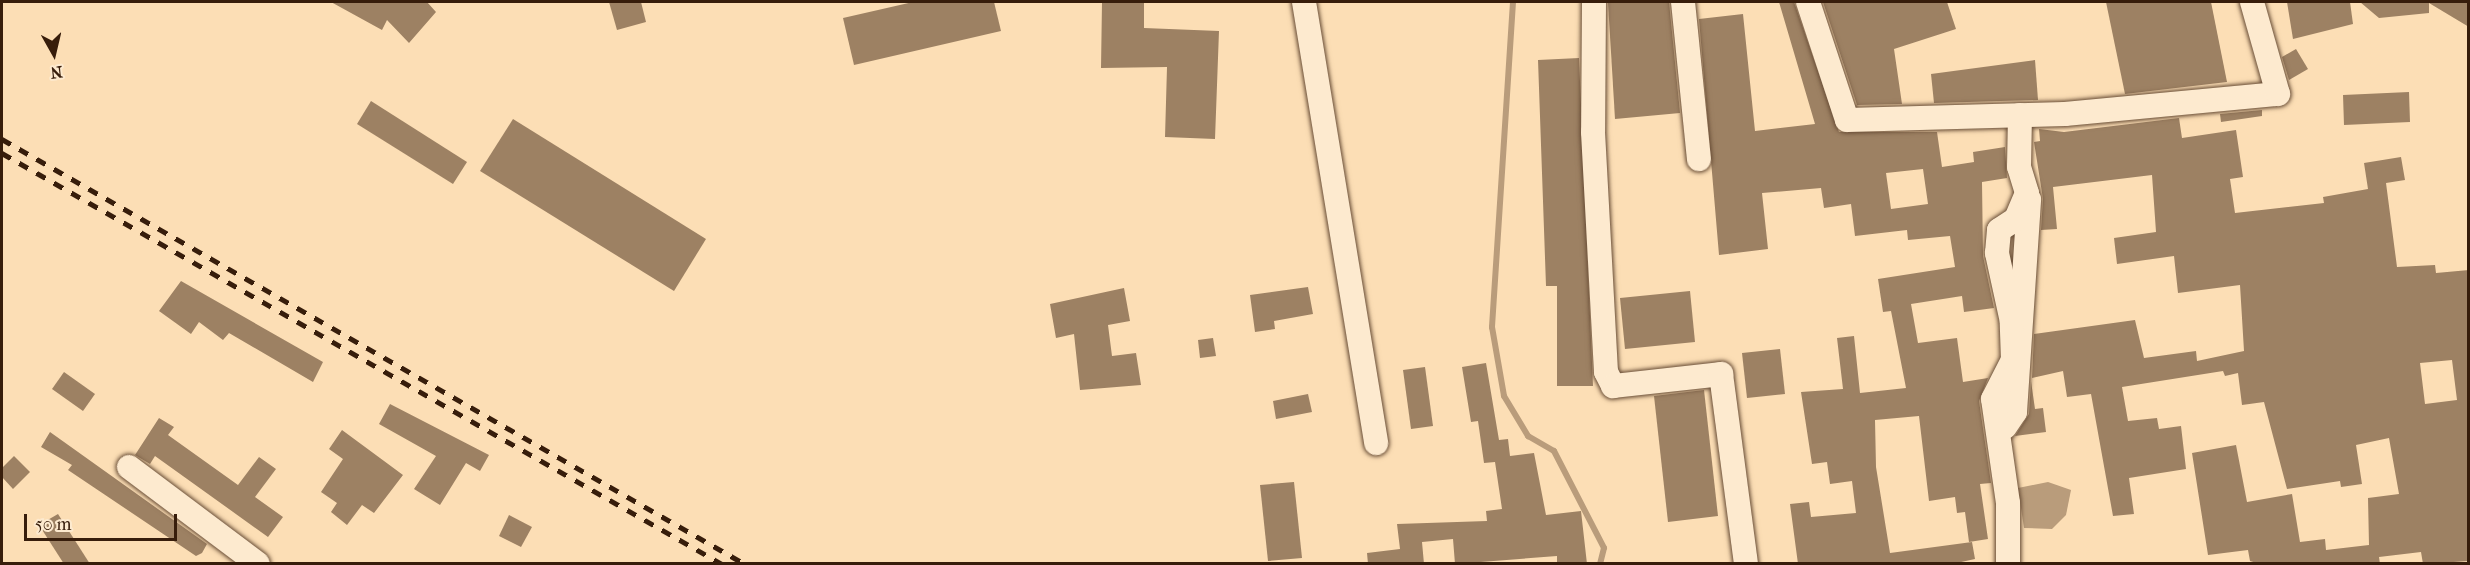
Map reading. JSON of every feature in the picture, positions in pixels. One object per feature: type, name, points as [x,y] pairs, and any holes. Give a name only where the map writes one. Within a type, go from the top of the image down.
[{"type":"street","points":[[1304,2],[1376,443]]},
{"type":"street","points":[[1594,2],[1593,132],[1606,372],[1613,386],[1721,374],[1746,564]]},
{"type":"street","points":[[1683,2],[1699,159]]},
{"type":"street","points":[[1808,2],[1847,120],[2027,115],[2278,94],[2252,2]]},
{"type":"street","points":[[2005,427],[2015,412],[2019,372],[2027,115]]},
{"type":"street","points":[[2008,564],[2008,503],[1993,399],[2013,360],[2012,322],[1997,253],[1999,230],[2016,219],[2027,193],[2019,167],[2027,115]]},
{"type":"street","points":[[129,467],[258,564]]},
{"type":"shaded area","points":[[2048,482],[2071,490],[2066,515],[2052,529],[2024,528],[2018,488]]},
{"type":"building","points":[[331,2],[427,2],[436,12],[409,43],[387,20],[382,30]]},
{"type":"building","points":[[609,2],[641,2],[646,22],[617,30]]},
{"type":"building","points":[[913,2],[994,2],[1001,31],[854,65],[843,18]]},
{"type":"building","points":[[1102,2],[1144,2],[1144,28],[1219,31],[1215,139],[1165,137],[1167,67],[1101,68]]},
{"type":"building","points":[[1608,2],[1669,2],[1680,113],[1615,119]]},
{"type":"building","points":[[1779,2],[1794,2],[1839,132],[1937,132],[1942,167],[1974,162],[1973,152],[2005,147],[2007,178],[1982,182],[1983,256],[1994,308],[1964,312],[1962,296],[1911,304],[1918,343],[1957,338],[1963,382],[1988,378],[1979,401],[1991,483],[1980,484],[1988,539],[1969,542],[1965,512],[1957,513],[1955,497],[1929,501],[1919,416],[1875,420],[1876,467],[1890,553],[1972,542],[1975,559],[1952,564],[1798,564],[1790,504],[1809,502],[1811,517],[1856,513],[1852,481],[1830,484],[1827,462],[1812,464],[1801,392],[1843,389],[1837,338],[1854,336],[1860,393],[1906,388],[1891,311],[1883,312],[1878,279],[1955,267],[1950,236],[1908,240],[1907,230],[1855,236],[1851,204],[1824,208],[1821,188],[1762,193],[1768,249],[1719,255],[1699,19],[1743,14],[1755,131],[1815,124]],"holes":[[[1923,169],[1928,204],[1891,209],[1886,173]]]},
{"type":"building","points":[[1823,2],[1947,2],[1956,29],[1894,49],[1902,104],[1857,105]]},
{"type":"building","points":[[2106,2],[2211,2],[2227,82],[2125,94]]},
{"type":"building","points":[[2287,2],[2350,2],[2353,24],[2293,39]]},
{"type":"building","points":[[2360,2],[2469,2],[2469,27],[2429,3],[2429,13],[2379,18]]},
{"type":"building","points":[[2296,49],[2308,69],[2289,80],[2282,57]]},
{"type":"building","points":[[1579,58],[1593,386],[1557,386],[1557,286],[1546,286],[1538,60]]},
{"type":"building","points":[[2035,60],[2038,100],[1934,103],[1931,74]]},
{"type":"building","points":[[2409,92],[2410,122],[2344,125],[2343,95]]},
{"type":"building","points":[[371,101],[467,162],[453,184],[357,124]]},
{"type":"building","points":[[2262,110],[2262,116],[2221,122],[2220,114]]},
{"type":"building","points":[[2179,118],[2182,138],[2236,130],[2243,177],[2230,179],[2235,213],[2324,203],[2323,197],[2368,189],[2364,163],[2401,157],[2405,180],[2386,183],[2397,267],[2435,265],[2436,273],[2469,270],[2469,561],[2423,564],[2421,552],[2379,557],[2380,564],[2260,564],[2250,561],[2248,550],[2208,555],[2192,453],[2236,445],[2247,502],[2292,494],[2300,542],[2325,539],[2326,550],[2369,545],[2368,498],[2399,494],[2389,438],[2356,445],[2362,484],[2341,487],[2340,481],[2287,489],[2264,402],[2242,405],[2238,373],[2225,376],[2223,371],[2122,387],[2128,421],[2157,418],[2159,429],[2181,426],[2186,469],[2129,478],[2134,514],[2113,516],[2091,394],[2067,397],[2063,371],[2032,378],[2034,334],[2135,320],[2144,358],[2196,351],[2197,361],[2244,351],[2240,285],[2178,293],[2174,256],[2117,264],[2114,238],[2156,232],[2152,175],[2053,187],[2057,229],[2041,230],[2043,199],[2034,142],[2040,141],[2039,129],[2064,132]],"holes":[[[2452,360],[2457,400],[2425,404],[2420,363]]]},
{"type":"building","points":[[513,119],[706,239],[674,291],[480,171]]},
{"type":"building","points":[[181,281],[323,362],[313,382],[229,333],[223,340],[199,322],[191,334],[159,311]]},
{"type":"building","points":[[1308,287],[1313,314],[1274,321],[1275,329],[1255,332],[1250,295]]},
{"type":"building","points":[[1124,288],[1130,321],[1108,325],[1112,356],[1136,353],[1141,385],[1080,390],[1074,334],[1056,338],[1050,304]]},
{"type":"building","points":[[1690,291],[1695,342],[1625,349],[1620,298]]},
{"type":"building","points":[[1213,338],[1216,356],[1200,358],[1198,340]]},
{"type":"building","points":[[1780,349],[1785,394],[1747,398],[1742,353]]},
{"type":"building","points":[[1486,363],[1499,440],[1508,439],[1510,456],[1534,453],[1546,515],[1581,511],[1587,564],[1557,564],[1557,556],[1455,564],[1453,539],[1422,542],[1424,564],[1368,564],[1367,553],[1400,549],[1397,524],[1487,521],[1486,511],[1502,509],[1495,462],[1484,463],[1478,421],[1471,422],[1462,367]]},
{"type":"building","points":[[1425,367],[1433,426],[1411,429],[1403,370]]},
{"type":"building","points":[[64,372],[95,394],[83,411],[52,389]]},
{"type":"building","points":[[2031,381],[2035,409],[2043,408],[2046,432],[2015,436],[2029,414]]},
{"type":"building","points":[[1704,390],[1718,516],[1668,522],[1654,396]]},
{"type":"building","points":[[1308,394],[1312,412],[1276,419],[1273,401]]},
{"type":"building","points":[[390,404],[489,455],[480,471],[466,463],[440,505],[414,489],[436,456],[379,424]]},
{"type":"building","points":[[159,418],[174,427],[168,435],[238,485],[259,457],[276,469],[255,497],[283,517],[268,537],[155,456],[150,464],[135,455]]},
{"type":"building","points":[[342,430],[403,475],[374,513],[362,505],[347,525],[331,512],[337,503],[321,492],[343,459],[329,449]]},
{"type":"building","points":[[50,432],[207,544],[202,553],[196,556],[68,470],[72,465],[41,447]]},
{"type":"building","points":[[14,456],[30,472],[13,489],[2,477],[2,468]]},
{"type":"building","points":[[1294,482],[1302,558],[1268,561],[1260,485]]},
{"type":"building","points":[[58,514],[90,564],[64,564],[39,525]]},
{"type":"building","points":[[509,515],[532,527],[521,547],[499,536]]},
{"type":"waterway","points":[[1513,2],[1492,327],[1504,396],[1528,436],[1554,451],[1604,548],[1600,564]]},
{"type":"railway","points":[[2,139],[745,564]]},
{"type":"railway","points":[[2,153],[722,564]]}]
